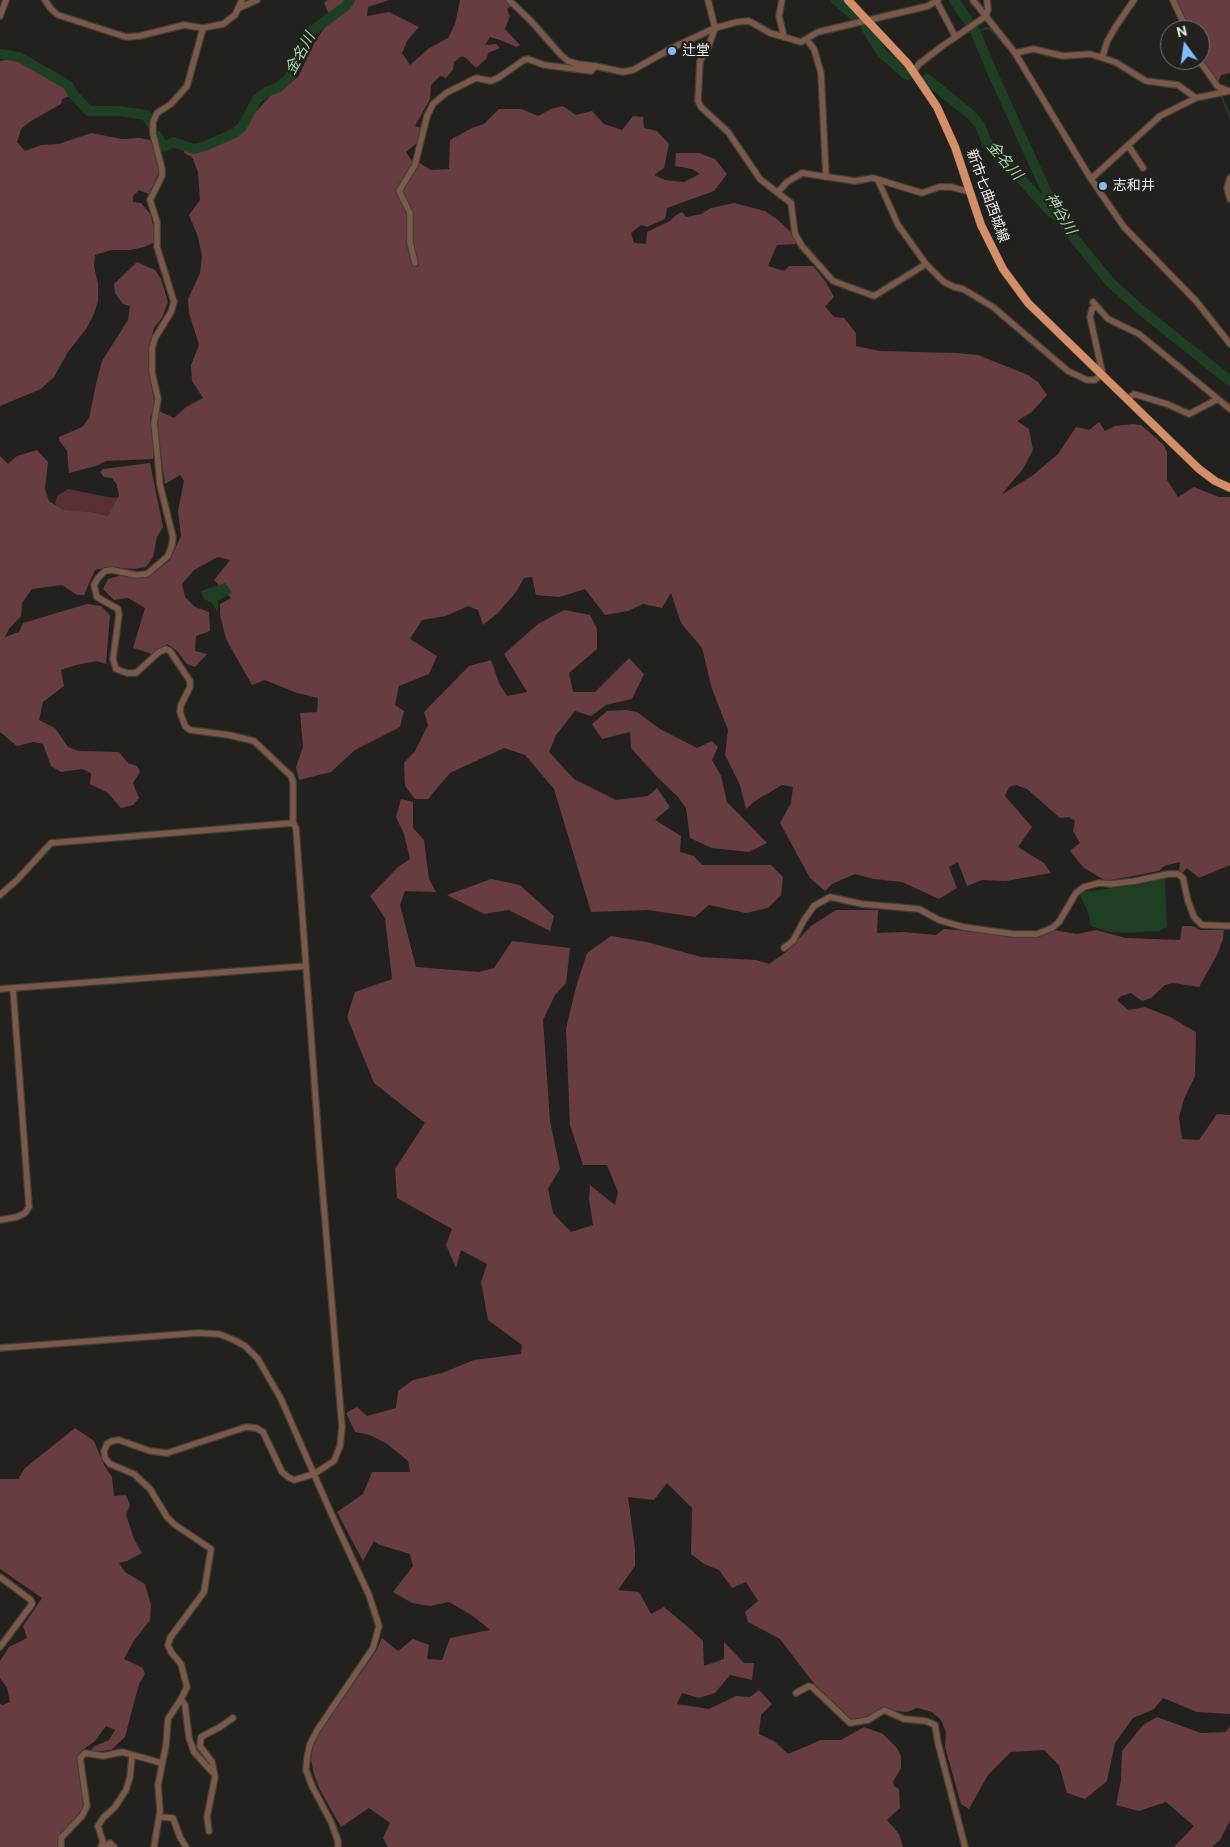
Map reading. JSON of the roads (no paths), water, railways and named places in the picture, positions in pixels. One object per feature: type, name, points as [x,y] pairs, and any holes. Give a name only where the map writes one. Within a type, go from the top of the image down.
[{"type":"main road","name":"新市七曲西城線","points":[[848,0],[914,71],[937,107],[947,126],[981,225],[1003,268],[1028,303],[1199,469],[1230,488]]},
{"type":"street","points":[[0,16],[6,0]]},
{"type":"street","points":[[44,0],[58,15],[126,37],[184,25],[203,28],[223,24],[239,8],[242,0]]},
{"type":"street","points":[[239,8],[257,0]]},
{"type":"street","points":[[509,0],[568,60],[578,64],[623,72],[632,70],[672,48],[715,28],[737,22],[749,21],[762,29],[801,42],[818,32],[868,22],[928,6],[937,0],[955,36]]},
{"type":"street","points":[[708,0],[715,28],[708,48],[700,61],[698,101],[701,107],[728,132],[760,179],[791,203],[795,234],[802,246],[833,281],[874,296],[926,264]]},
{"type":"street","points":[[782,0],[779,16],[784,37]]},
{"type":"street","points":[[973,0],[984,17],[1014,53],[1091,179],[1124,227],[1196,301],[1230,344]]},
{"type":"street","points":[[914,71],[919,64],[955,36],[964,32],[984,17],[988,10],[987,0]]},
{"type":"street","points":[[1102,58],[1107,42],[1134,0]]},
{"type":"street","points":[[1173,0],[1182,20]]},
{"type":"street","points":[[154,1847],[159,1817],[158,1785],[166,1745],[168,1720],[182,1699],[187,1687],[181,1664],[168,1645],[170,1638],[204,1592],[211,1549],[174,1524],[150,1489],[134,1474],[110,1464],[105,1458],[104,1451],[107,1444],[119,1440],[150,1451],[167,1452],[246,1427],[256,1428],[263,1432],[282,1472],[294,1480],[314,1474],[334,1461],[340,1446],[342,1427],[320,1168],[296,828],[293,823],[293,782],[291,776],[254,741],[229,735],[203,733],[190,730],[185,726],[180,712],[181,705],[190,687],[190,681],[170,651],[166,649],[158,652],[136,673],[127,673],[116,669],[112,659],[120,615],[118,610],[97,596],[94,585],[105,571],[112,570],[136,575],[147,574],[168,556],[172,545],[173,537],[160,485],[154,423],[158,399],[152,372],[152,348],[155,338],[174,302],[157,246],[157,222],[150,200],[162,176],[153,134],[153,122],[158,113],[171,104],[187,86],[203,28]]},
{"type":"street","points":[[806,40],[814,49],[821,73],[826,177]]},
{"type":"street","points":[[1014,53],[1033,50],[1063,56],[1090,54],[1115,62],[1146,81],[1178,85],[1196,98]]},
{"type":"street","points":[[416,263],[410,243],[410,213],[399,191],[415,165],[427,116],[433,104],[446,93],[476,78],[491,80],[498,78],[528,59],[544,65],[592,71],[595,66]]},
{"type":"street","points":[[1206,70],[1218,87],[1229,91]]},
{"type":"street","points":[[1091,179],[1160,116],[1196,98],[1229,91]]},
{"type":"street","points":[[1128,145],[1143,168]]},
{"type":"street","points":[[778,192],[787,182],[802,174],[855,182],[873,178],[922,193],[939,187],[951,187],[970,192]]},
{"type":"street","points":[[1230,178],[1227,188],[1230,199]]},
{"type":"street","points":[[878,180],[898,225],[926,264],[944,282],[963,289],[993,307],[1068,371],[1087,380],[1095,380],[1101,375],[1090,317],[1094,304],[1108,319],[1139,334],[1230,409]]},
{"type":"street","points":[[1127,400],[1134,394],[1167,404],[1188,414],[1218,399]]},
{"type":"street","points":[[0,895],[17,880],[51,843],[293,823]]},
{"type":"street","points":[[784,948],[793,941],[814,906],[830,896],[862,904],[919,909],[949,924],[963,927],[1013,934],[1037,934],[1052,928],[1059,922],[1076,893],[1084,887],[1099,883],[1110,884],[1135,881],[1168,874],[1178,874],[1183,878],[1188,902],[1194,917],[1202,925],[1230,926]]},
{"type":"street","points":[[0,989],[306,966]]},
{"type":"street","points":[[0,1220],[25,1213],[29,1207],[13,988]]},
{"type":"street","points":[[0,1348],[171,1334],[219,1334],[246,1346],[258,1359],[281,1399],[369,1595],[379,1626],[373,1648],[318,1729],[310,1744],[307,1758],[306,1770],[312,1786],[331,1822],[338,1847]]},
{"type":"street","points":[[0,1577],[31,1600],[32,1604],[0,1647]]},
{"type":"street","points":[[796,1693],[809,1686],[812,1687],[850,1722],[868,1720],[884,1710],[904,1719],[926,1721],[935,1724],[938,1744],[965,1847]]},
{"type":"street","points":[[182,1699],[185,1705],[189,1738],[194,1752],[214,1774]]},
{"type":"street","points":[[209,1831],[207,1817],[214,1774],[212,1762],[200,1746],[201,1737],[233,1718]]},
{"type":"street","points":[[61,1847],[61,1838],[82,1816],[87,1806],[80,1758],[84,1754],[103,1756],[122,1752],[162,1763]]},
{"type":"street","points":[[101,1847],[103,1842],[98,1826],[103,1818],[116,1807],[126,1790],[130,1777],[132,1756]]},
{"type":"street","points":[[159,1817],[173,1818],[186,1847]]},
{"type":"street","points":[[105,1847],[110,1843],[114,1847]]},
{"type":"waterway","name":"金名川","points":[[157,136],[164,147],[173,142],[194,149],[235,133],[242,127],[257,99],[266,92],[279,87],[289,78],[309,33],[346,6],[350,0]]},
{"type":"waterway","name":"金名川","points":[[836,0],[858,19]]},
{"type":"waterway","name":"神谷川","points":[[954,0],[975,31],[1048,195],[1073,237],[1110,282],[1141,310],[1230,381]]},
{"type":"waterway","name":"金名川","points":[[866,28],[882,53],[907,75]]},
{"type":"waterway","points":[[975,31],[989,28],[1009,49]]},
{"type":"waterway","points":[[1090,52],[1100,54]]},
{"type":"waterway","name":"金名川","points":[[0,54],[19,57],[68,85],[73,94],[89,111],[119,111],[146,115],[151,124]]},
{"type":"waterway","name":"金名川","points":[[927,79],[970,114],[980,125],[986,141],[1052,213],[1060,218]]},
{"type":"waterway","points":[[1221,95],[1230,117]]},
{"type":"place","name":"辻堂","points":[[672,51]]},
{"type":"place","name":"志和井","points":[[1103,186]]}]
